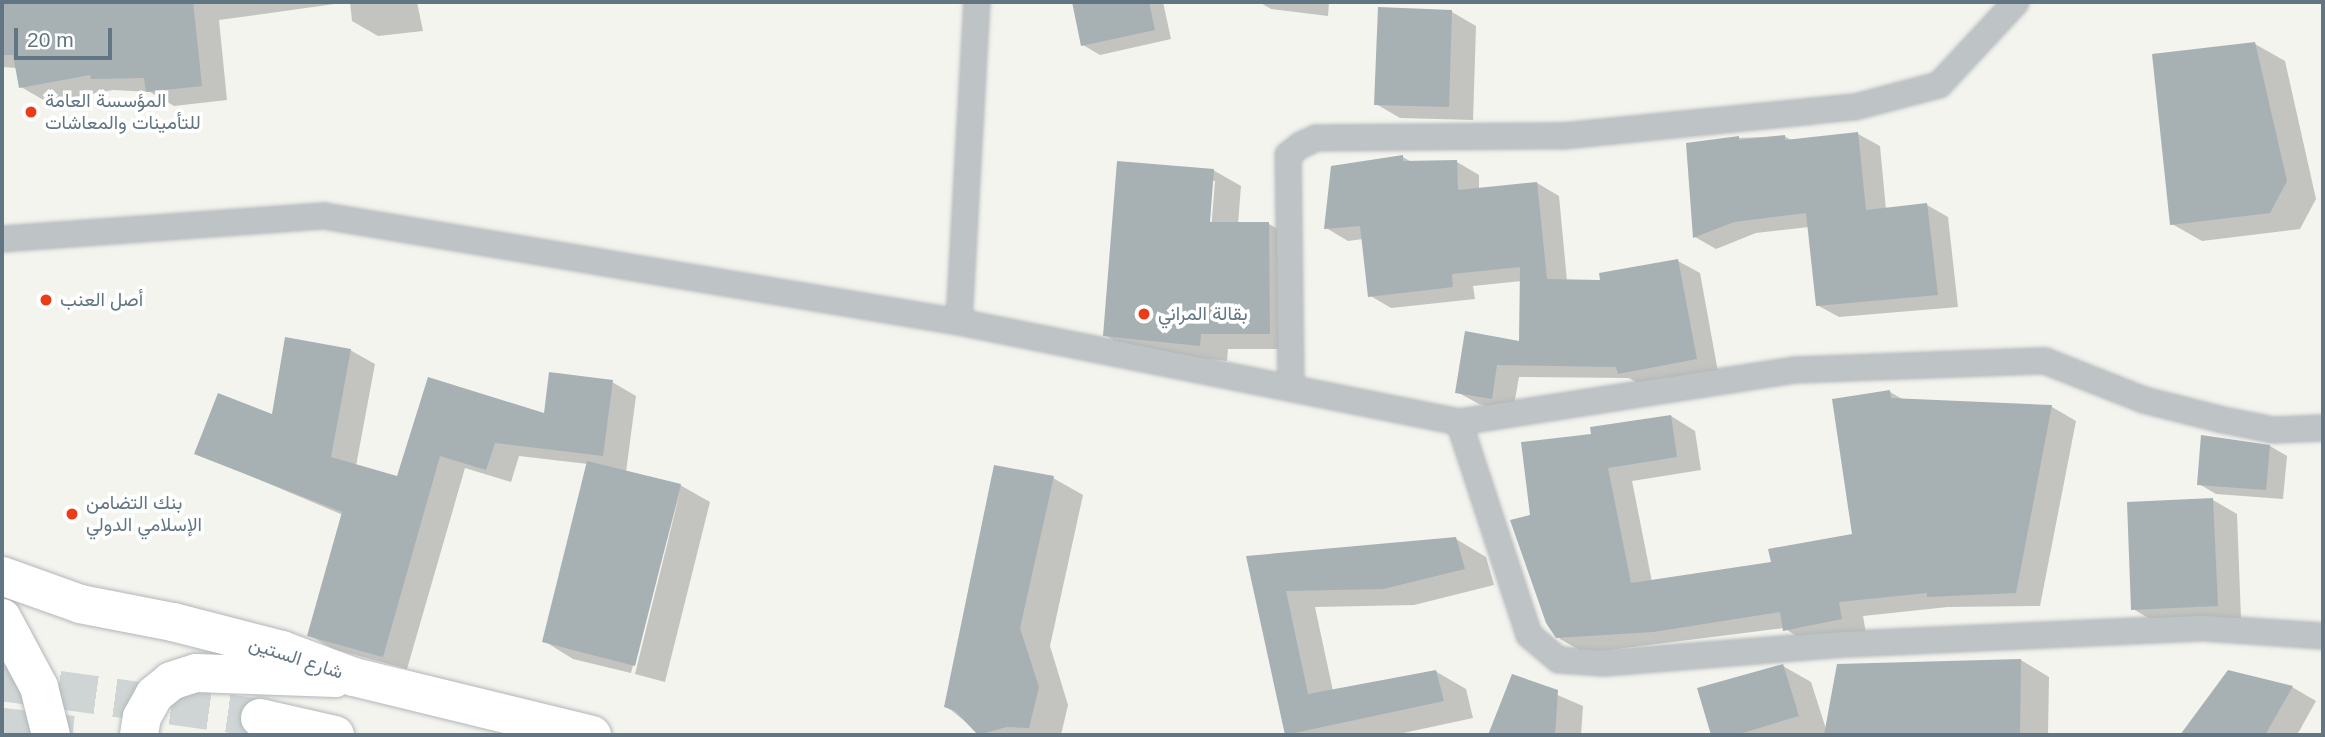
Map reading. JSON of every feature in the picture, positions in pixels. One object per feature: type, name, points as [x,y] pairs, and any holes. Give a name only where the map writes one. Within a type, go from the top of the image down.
[{"type":"main road","name":"شارع الستين","points":[[2,576],[80,604],[282,650],[354,677],[592,735]]},
{"type":"main road","points":[[2,618],[39,687],[51,735]]},
{"type":"main road","points":[[139,735],[142,717],[154,695],[171,681],[196,673],[290,680],[354,677]]},
{"type":"main road","points":[[260,718],[335,735]]},
{"type":"street","points":[[959,322],[977,2]]},
{"type":"street","points":[[1291,388],[1288,155],[1301,145],[1316,138],[1563,136],[1855,107],[1939,85],[2016,2]]},
{"type":"street","points":[[2,239],[160,224],[324,216],[959,322],[1459,422],[1795,370],[2045,361],[2144,400],[2223,420],[2273,430],[2323,429]]},
{"type":"street","points":[[1459,422],[1529,635],[1559,660],[1604,663],[1848,644],[2205,628],[2323,636]]},
{"type":"building","points":[[2,2],[193,2],[202,86],[146,92],[144,78],[91,79],[90,75],[19,88],[13,55],[2,55]]},
{"type":"building","points":[[1072,2],[1149,2],[1155,30],[1081,46]]},
{"type":"building","points":[[1378,7],[1452,10],[1449,107],[1374,105]]},
{"type":"building","points":[[2255,42],[2287,181],[2270,213],[2170,225],[2152,54]]},
{"type":"building","points":[[1858,132],[1866,210],[1927,203],[1938,295],[1816,306],[1806,213],[1734,222],[1693,238],[1686,143],[1739,136],[1739,140],[1785,135],[1785,140]]},
{"type":"building","points":[[1403,155],[1403,161],[1457,160],[1458,190],[1537,182],[1547,279],[1600,280],[1599,273],[1678,259],[1697,359],[1618,374],[1616,367],[1497,365],[1492,399],[1455,393],[1465,331],[1519,341],[1520,267],[1452,274],[1453,287],[1368,297],[1360,226],[1324,229],[1331,166]]},
{"type":"building","points":[[1117,161],[1214,169],[1210,222],[1269,222],[1270,334],[1201,334],[1200,346],[1103,336]]},
{"type":"building","points":[[285,337],[351,349],[331,457],[397,476],[428,377],[544,413],[549,372],[613,380],[603,456],[495,443],[486,470],[440,456],[383,657],[307,636],[342,512],[194,454],[218,393],[272,414]]},
{"type":"building","points":[[1890,390],[1891,398],[2052,405],[2016,593],[1927,597],[1927,593],[1839,602],[1842,619],[1783,631],[1780,612],[1653,632],[1556,638],[1546,623],[1510,520],[1530,515],[1521,442],[1591,434],[1590,427],[1671,415],[1677,457],[1608,468],[1631,583],[1771,562],[1768,549],[1852,534],[1832,399]]},
{"type":"building","points":[[2201,435],[2270,445],[2266,490],[2197,485]]},
{"type":"building","points":[[587,461],[681,484],[635,666],[542,642]]},
{"type":"building","points":[[994,465],[1054,476],[1020,628],[1039,687],[1029,728],[1007,727],[978,735],[955,711],[944,707]]},
{"type":"building","points":[[2213,498],[2218,606],[2131,610],[2127,502]]},
{"type":"building","points":[[1456,537],[1465,569],[1383,589],[1286,591],[1308,694],[1436,670],[1444,701],[1285,735],[1246,556]]},
{"type":"building","points":[[2021,659],[2020,735],[1824,735],[1837,664]]},
{"type":"building","points":[[1783,664],[1799,716],[1736,735],[1711,735],[1697,688]]},
{"type":"building","points":[[2228,670],[2293,686],[2265,735],[2180,735]]},
{"type":"building","points":[[1512,674],[1558,690],[1555,735],[1488,735]]},
{"type":"tunnel","points":[[2,682],[260,718]]},
{"type":"tunnel","points":[[2,727],[73,735]]},
{"type":"place","name":"المؤسسة العامة للتأمينات والمعاشات","points":[[31,112]]},
{"type":"place","name":"أصل العنب","points":[[46,300]]},
{"type":"place","name":"بقالة المراني","points":[[1144,314]]},
{"type":"place","name":"بنك التضامن الإسلامي الدولي","points":[[72,514]]}]
